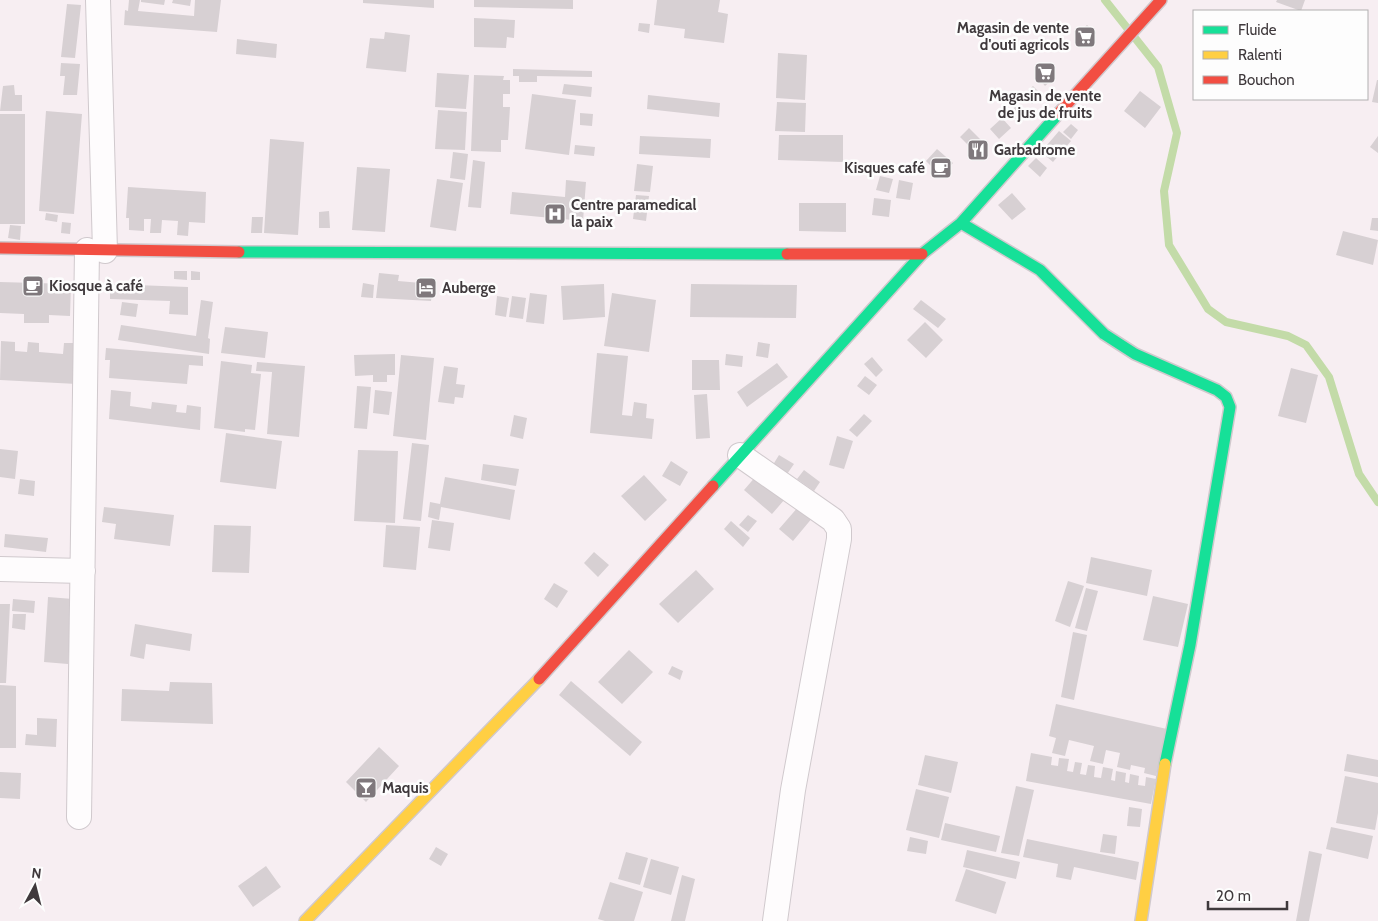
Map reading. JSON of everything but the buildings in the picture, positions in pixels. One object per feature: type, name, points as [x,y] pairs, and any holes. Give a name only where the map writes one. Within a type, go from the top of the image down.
[{"type":"street","points":[[80,817],[83,571],[96,250],[98,0]]},
{"type":"street","points":[[305,921],[545,672],[922,254],[961,223],[1161,0]]},
{"type":"street","points":[[961,223],[1040,270],[1104,334],[1135,354],[1217,390],[1226,397],[1230,407],[1190,645],[1167,752],[1141,921]]},
{"type":"street","points":[[0,248],[343,254],[922,254]]},
{"type":"street","points":[[740,455],[833,520],[839,529],[793,790],[775,921]]},
{"type":"street","points":[[0,569],[83,571]]},
{"type":"waterway","points":[[1105,0],[1158,67],[1177,133],[1164,191],[1169,245],[1208,309],[1226,322],[1288,336],[1306,345],[1329,377],[1359,474],[1378,502]]},
{"type":"traffic: fast","points":[[713,486],[922,254],[961,223],[1059,113]]},
{"type":"traffic: fast","points":[[961,223],[1040,270],[1104,334],[1135,354],[1217,390],[1226,397],[1230,407],[1190,645],[1165,764]]},
{"type":"traffic: fast","points":[[239,252],[787,254]]},
{"type":"traffic: slow","points":[[305,921],[539,679]]},
{"type":"traffic: slow","points":[[1141,921],[1165,764]]},
{"type":"traffic: jam","points":[[1059,113],[1161,0]]},
{"type":"traffic: jam","points":[[0,248],[239,252]]},
{"type":"traffic: jam","points":[[787,254],[922,254]]},
{"type":"traffic: jam","points":[[539,679],[713,486]]},
{"type":"place","name":"Magasin de vente d'outi agricols","points":[[1085,37]]},
{"type":"place","name":"Magasin de vente de jus de fruits","points":[[1045,73]]},
{"type":"place","name":"Garbadrome","points":[[978,150]]},
{"type":"place","name":"Kisques café","points":[[941,168]]},
{"type":"place","name":"Centre paramedical la paix","points":[[555,214]]},
{"type":"place","name":"Kiosque à café","points":[[33,286]]},
{"type":"place","name":"Auberge","points":[[426,288]]},
{"type":"place","name":"Maquis","points":[[366,788]]}]
